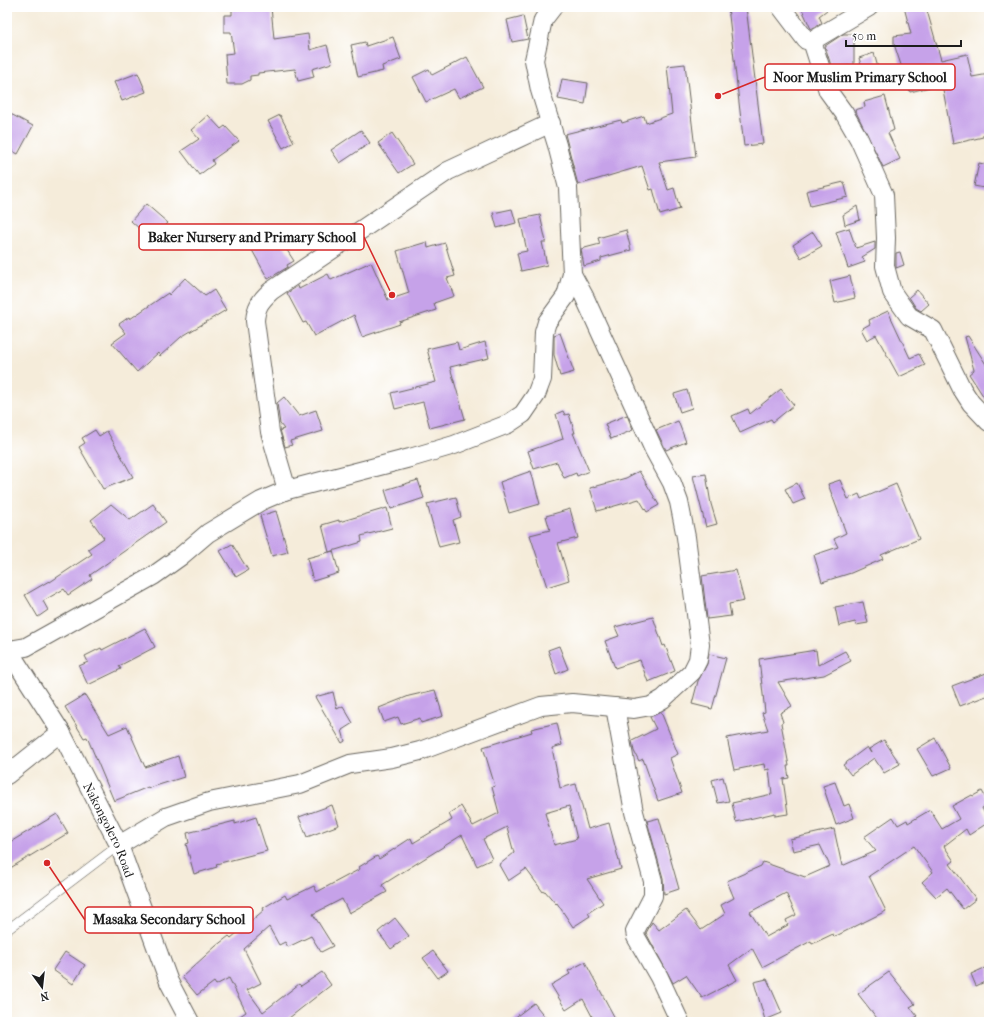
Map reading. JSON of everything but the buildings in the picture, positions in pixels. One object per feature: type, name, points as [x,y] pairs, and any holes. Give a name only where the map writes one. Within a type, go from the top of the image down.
[{"type":"street","points":[[781,7],[806,40],[812,42],[869,7]]},
{"type":"street","points":[[8,649],[26,647],[128,591],[153,576],[219,525],[261,501],[287,490],[447,447],[518,419],[529,407],[539,388],[543,371],[544,332],[547,322],[566,296],[572,274],[568,188],[551,123],[540,90],[534,60],[543,20],[549,8]]},
{"type":"street","points":[[812,42],[828,91],[844,113],[859,139],[884,194],[886,238],[885,266],[892,292],[909,316],[933,330],[962,389],[971,403],[989,422]]},
{"type":"street","points":[[287,490],[268,419],[255,322],[256,309],[260,300],[337,245],[448,171],[551,123]]},
{"type":"street","points":[[119,845],[154,822],[209,802],[300,784],[350,764],[392,758],[420,750],[540,706],[572,703],[634,709],[650,706],[663,699],[692,672],[698,660],[700,645],[687,545],[679,502],[672,482],[654,450],[584,296],[572,274]]},
{"type":"street","name":"Nakongolero Road","points":[[8,649],[61,732],[119,845],[169,982],[190,1022]]},
{"type":"street","points":[[615,707],[634,812],[653,881],[653,896],[635,931],[636,937],[659,977],[680,1022]]},
{"type":"street","points":[[7,775],[61,732]]},
{"type":"lane","points":[[7,930],[119,845]]},
{"type":"place","name":"Noor Muslim Primary School","points":[[718,96]]},
{"type":"place","name":"Baker Nursery and Primary School","points":[[392,295]]},
{"type":"place","name":"Masaka Secondary School","points":[[47,863]]}]
